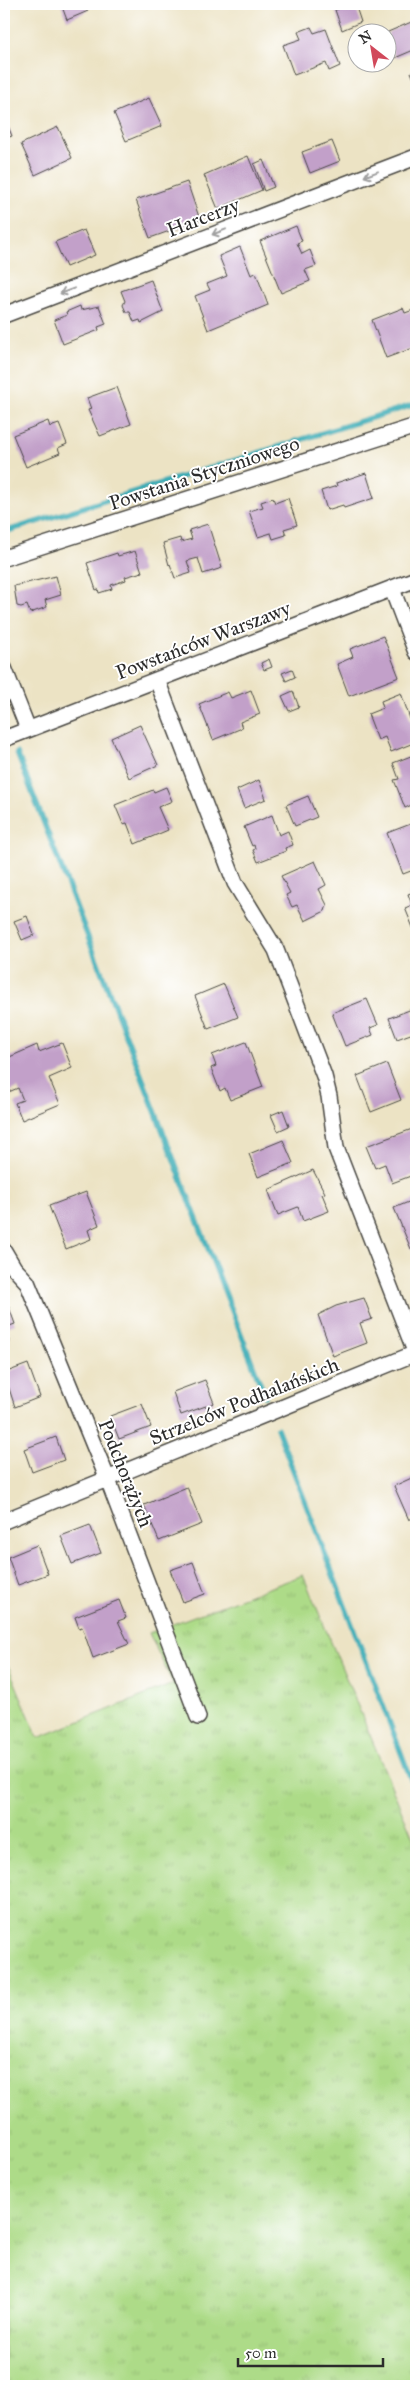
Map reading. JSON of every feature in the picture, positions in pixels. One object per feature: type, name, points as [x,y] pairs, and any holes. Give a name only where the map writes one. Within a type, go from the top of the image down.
[{"type":"street","name":"Harcerzy","points":[[4,315],[416,157]]},
{"type":"street","name":"Powstania Styczniowego","points":[[4,558],[416,426]]},
{"type":"street","name":"Powstańców Warszawy","points":[[4,739],[416,579]]},
{"type":"street","points":[[392,589],[416,652]]},
{"type":"street","points":[[4,668],[28,729]]},
{"type":"street","points":[[157,680],[235,883],[276,950],[324,1076],[329,1096],[336,1148],[416,1354]]},
{"type":"street","name":"Podchorążych","points":[[4,1251],[14,1268],[27,1282],[108,1480],[198,1717]]},
{"type":"street","name":"Strzelców Podhalańskich","points":[[4,1521],[108,1480],[256,1417],[416,1354]]},
{"type":"green space","points":[[303,1575],[416,1845],[416,2386],[4,2386],[4,1656],[38,1738],[173,1684],[149,1633]]},
{"type":"building","points":[[61,4],[89,4],[86,5],[88,11],[67,20]]},
{"type":"building","points":[[355,4],[361,22],[348,22],[348,27],[342,30],[335,10]]},
{"type":"building","points":[[416,20],[416,49],[398,57],[398,28]]},
{"type":"building","points":[[311,27],[314,33],[326,29],[340,66],[329,71],[326,63],[294,75],[283,45],[301,39],[298,32]]},
{"type":"building","points":[[416,70],[416,84],[411,72]]},
{"type":"building","points":[[149,98],[162,126],[126,141],[114,113]]},
{"type":"building","points":[[4,116],[12,136],[4,139]]},
{"type":"building","points":[[58,127],[72,158],[35,175],[21,144]]},
{"type":"building","points":[[332,141],[340,161],[310,173],[302,152]]},
{"type":"building","points":[[248,156],[262,190],[218,209],[204,175]]},
{"type":"building","points":[[263,160],[274,187],[264,191],[254,164]]},
{"type":"building","points":[[187,182],[200,220],[150,238],[136,200]]},
{"type":"building","points":[[296,226],[302,241],[297,243],[302,254],[310,250],[316,266],[305,270],[310,281],[281,293],[260,241]]},
{"type":"building","points":[[84,230],[95,255],[66,267],[55,242]]},
{"type":"building","points":[[240,247],[251,275],[256,273],[268,305],[208,330],[195,296],[210,290],[207,284],[227,276],[219,256]]},
{"type":"building","points":[[151,280],[163,312],[141,323],[140,320],[134,322],[130,312],[126,312],[123,305],[125,301],[121,291]]},
{"type":"building","points":[[80,306],[81,310],[99,306],[106,324],[98,327],[99,330],[63,344],[54,320],[67,315],[66,312]]},
{"type":"building","points":[[403,308],[405,313],[416,309],[416,347],[386,358],[372,320]]},
{"type":"building","points":[[117,387],[131,424],[100,436],[88,410],[91,409],[87,398]]},
{"type":"building","points":[[48,421],[50,427],[59,424],[67,444],[58,448],[60,453],[26,467],[13,435]]},
{"type":"building","points":[[366,473],[374,498],[344,508],[343,505],[327,510],[321,491],[337,486],[336,483]]},
{"type":"building","points":[[273,498],[275,503],[288,498],[297,525],[284,529],[286,535],[273,539],[271,533],[258,537],[249,511],[263,507],[261,502]]},
{"type":"building","points":[[208,524],[222,568],[203,574],[198,558],[187,561],[191,573],[175,578],[163,543],[180,538],[181,542],[192,539],[189,530]]},
{"type":"building","points":[[135,551],[142,572],[125,577],[126,580],[111,585],[112,589],[99,593],[98,589],[96,590],[87,563],[117,553],[118,556]]},
{"type":"building","points":[[56,576],[61,595],[45,600],[47,607],[30,613],[27,605],[17,606],[14,586]]},
{"type":"building","points":[[383,636],[399,677],[349,696],[337,664],[353,657],[350,649]]},
{"type":"building","points":[[269,659],[272,667],[264,670],[261,663]]},
{"type":"building","points":[[292,669],[295,677],[286,681],[282,673]]},
{"type":"building","points":[[251,690],[260,714],[240,722],[242,728],[213,740],[199,704],[228,692],[231,698]]},
{"type":"building","points":[[293,691],[299,707],[289,711],[282,696]]},
{"type":"building","points":[[401,693],[416,736],[416,742],[391,752],[385,737],[378,740],[368,714],[383,708],[381,701]]},
{"type":"building","points":[[140,725],[158,765],[129,778],[111,738]]},
{"type":"building","points":[[416,754],[416,803],[405,808],[394,780],[399,779],[393,763]]},
{"type":"building","points":[[259,780],[266,799],[244,808],[237,790]]},
{"type":"building","points":[[166,787],[172,801],[158,807],[168,830],[135,844],[127,823],[123,824],[115,805]]},
{"type":"building","points":[[308,796],[317,817],[295,826],[286,805]]},
{"type":"building","points":[[272,815],[279,835],[288,831],[293,845],[285,848],[286,851],[258,862],[253,850],[255,849],[254,845],[252,846],[244,827]]},
{"type":"building","points":[[416,822],[416,869],[403,874],[387,833]]},
{"type":"building","points":[[315,861],[326,885],[319,889],[327,905],[325,911],[305,921],[297,905],[292,907],[286,895],[290,893],[281,876]]},
{"type":"building","points":[[416,891],[416,929],[414,930],[405,908],[412,905],[408,894]]},
{"type":"building","points":[[27,916],[34,935],[22,940],[14,921]]},
{"type":"building","points":[[224,984],[238,1017],[208,1029],[195,996]]},
{"type":"building","points":[[367,999],[378,1025],[370,1028],[373,1035],[345,1046],[332,1013]]},
{"type":"building","points":[[412,1009],[416,1021],[416,1032],[397,1039],[389,1018]]},
{"type":"building","points":[[246,1042],[263,1087],[230,1100],[225,1088],[220,1091],[211,1068],[216,1066],[212,1055]]},
{"type":"building","points":[[62,1043],[72,1068],[49,1078],[60,1104],[22,1120],[15,1103],[23,1100],[18,1088],[4,1094],[4,1065],[7,1064],[5,1059],[37,1045],[39,1052]]},
{"type":"building","points":[[387,1064],[401,1100],[371,1112],[357,1076]]},
{"type":"building","points":[[283,1110],[289,1126],[278,1131],[271,1115]]},
{"type":"building","points":[[415,1128],[416,1153],[411,1156],[416,1174],[392,1183],[385,1164],[375,1168],[366,1146]]},
{"type":"building","points":[[283,1140],[293,1163],[258,1177],[249,1154]]},
{"type":"building","points":[[313,1170],[325,1193],[322,1194],[329,1211],[303,1221],[298,1207],[278,1215],[268,1190]]},
{"type":"building","points":[[86,1192],[99,1225],[88,1230],[91,1239],[66,1249],[49,1206]]},
{"type":"building","points":[[416,1199],[416,1247],[411,1249],[394,1208]]},
{"type":"building","points":[[364,1298],[372,1319],[360,1323],[367,1343],[333,1356],[318,1315],[336,1306]]},
{"type":"building","points":[[7,1302],[15,1324],[4,1328],[4,1303]]},
{"type":"building","points":[[4,1328],[10,1343],[4,1346]]},
{"type":"building","points":[[28,1364],[40,1397],[15,1407],[4,1373]]},
{"type":"building","points":[[205,1380],[214,1403],[181,1415],[173,1392]]},
{"type":"building","points":[[142,1404],[151,1427],[119,1439],[110,1416]]},
{"type":"building","points":[[56,1437],[64,1460],[32,1472],[24,1449]]},
{"type":"building","points":[[416,1476],[416,1516],[409,1520],[394,1486]]},
{"type":"building","points":[[187,1487],[202,1524],[159,1541],[144,1505]]},
{"type":"building","points":[[90,1525],[101,1553],[72,1564],[61,1536]]},
{"type":"building","points":[[37,1545],[48,1574],[18,1585],[8,1557]]},
{"type":"building","points":[[193,1562],[205,1594],[183,1602],[170,1570]]},
{"type":"building","points":[[119,1600],[126,1618],[118,1621],[129,1644],[93,1658],[82,1627],[79,1628],[75,1617]]},
{"type":"waterway","points":[[4,532],[416,404]]},
{"type":"waterway","points":[[17,753],[265,1396]]},
{"type":"waterway","points":[[277,1428],[416,1792]]}]
